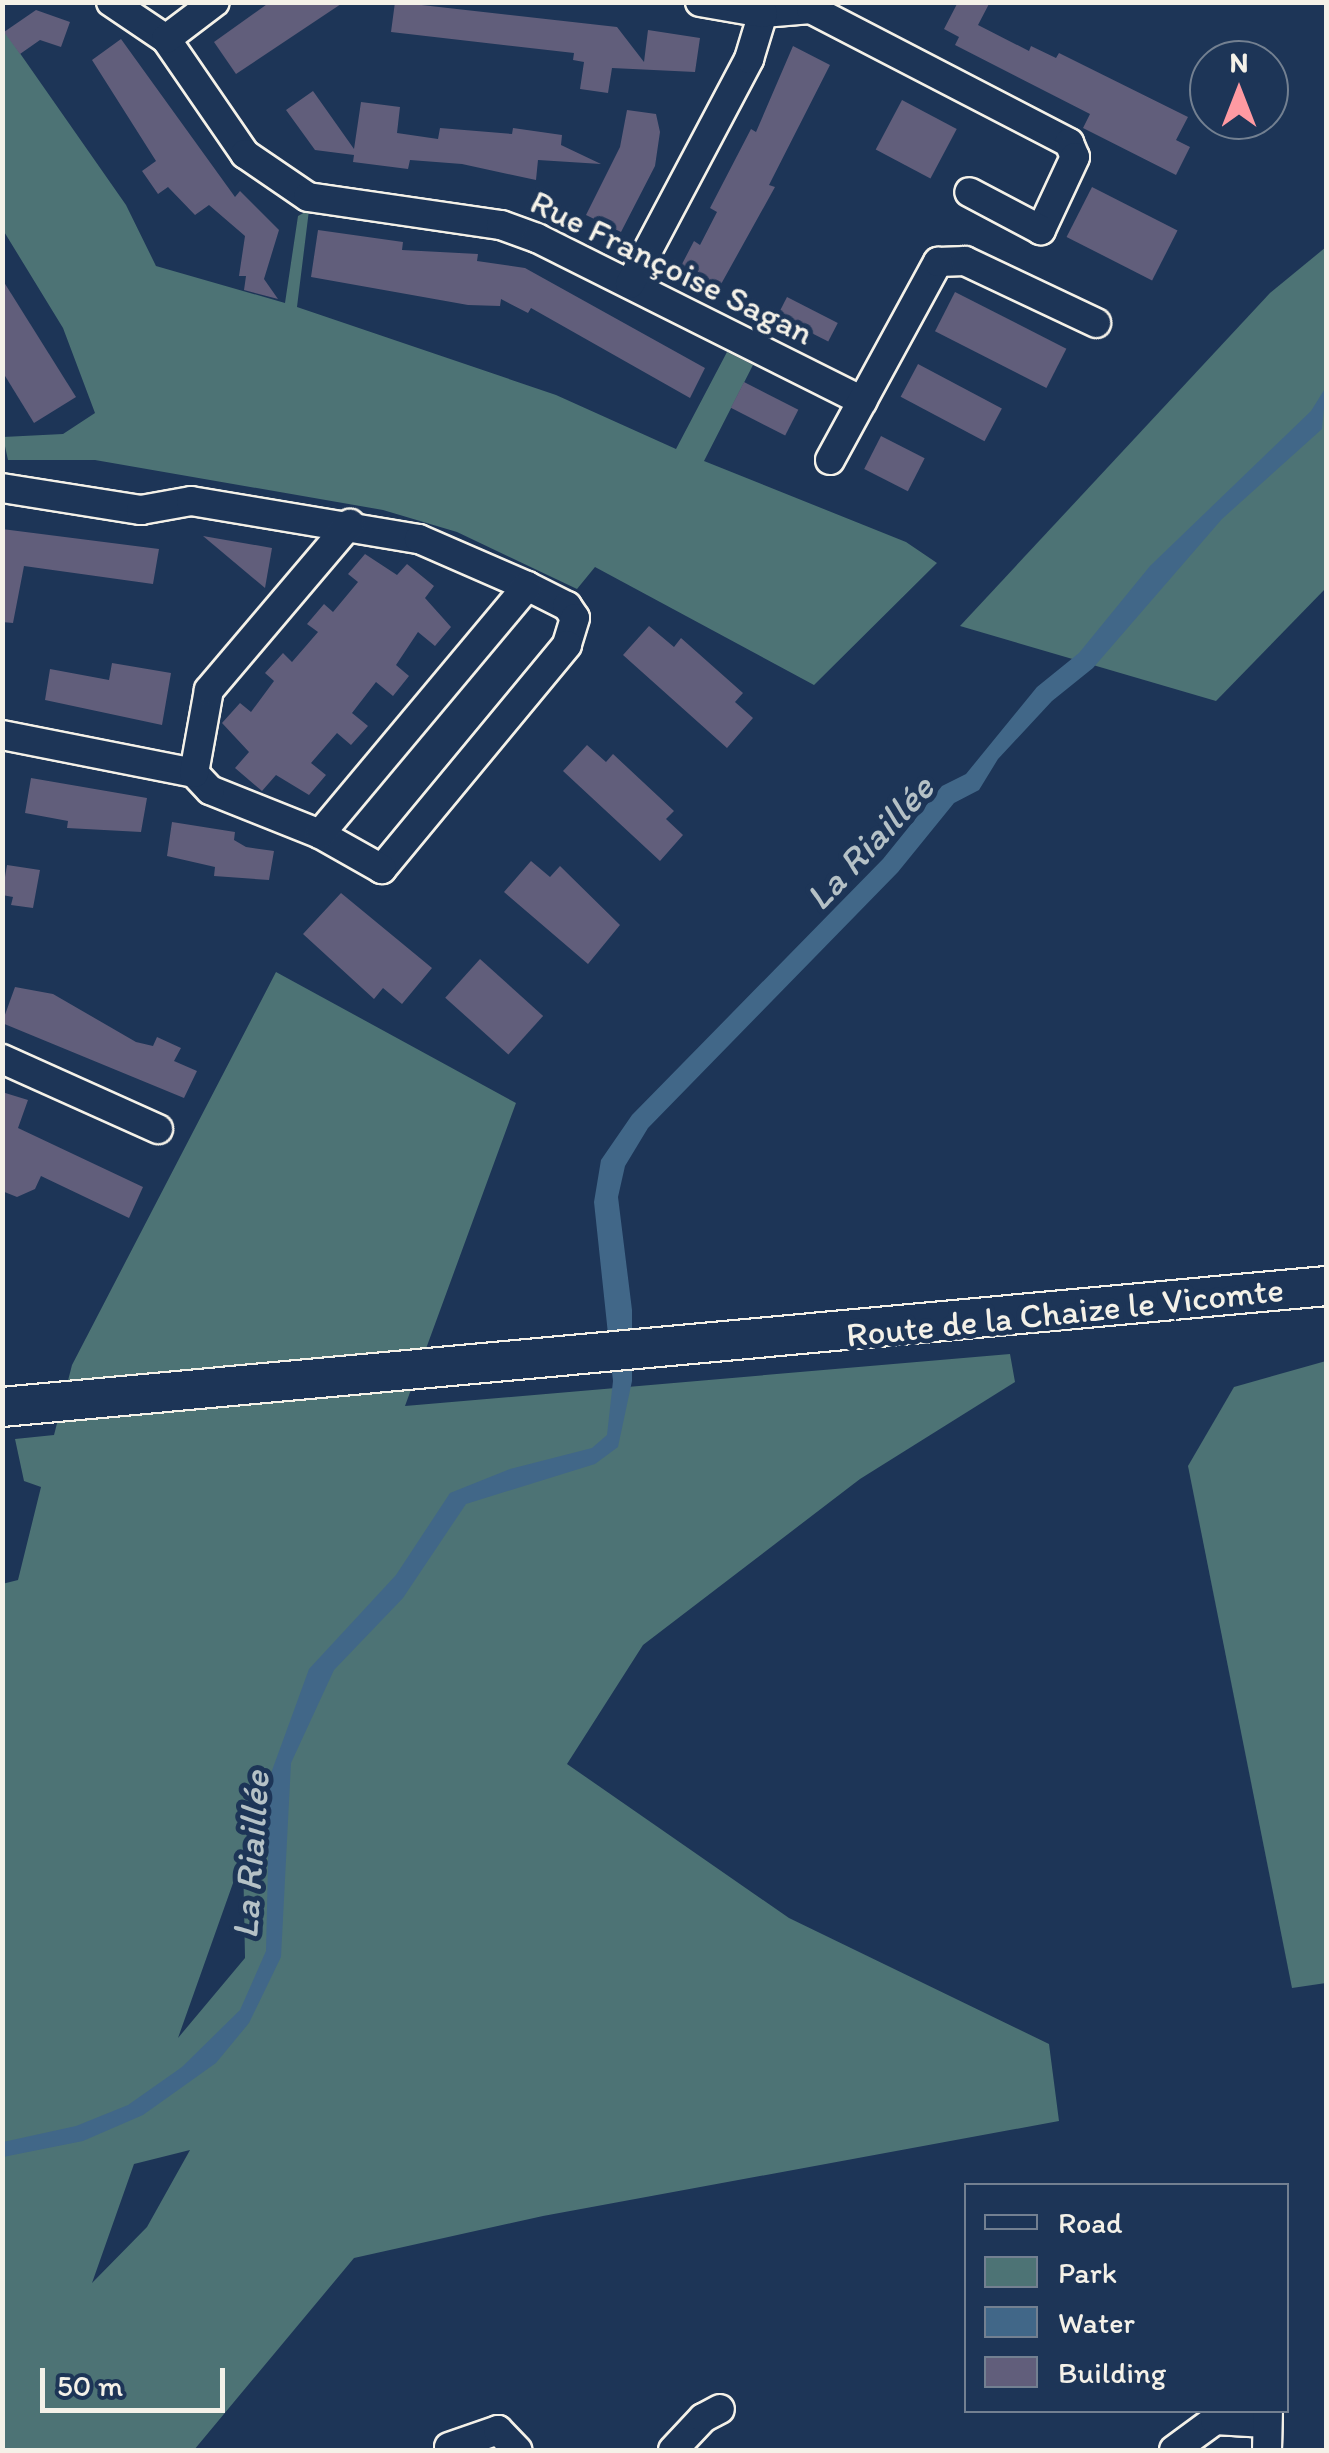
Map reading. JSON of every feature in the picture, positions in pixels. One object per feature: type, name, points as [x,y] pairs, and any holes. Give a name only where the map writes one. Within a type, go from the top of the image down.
[{"type":"main road","name":"Route de la Chaize le Vicomte","points":[[2,1406],[803,1337],[1326,1286]]},
{"type":"street","name":"Rue Françoise Sagan","points":[[111,2],[166,39],[245,154],[308,197],[501,226],[630,284],[863,401]]},
{"type":"street","points":[[166,39],[216,2]]},
{"type":"street","points":[[700,2],[763,13],[811,10],[1069,143],[1074,157],[1042,230],[969,192]]},
{"type":"street","points":[[630,284],[748,59],[763,13]]},
{"type":"street","points":[[830,460],[938,262],[965,261],[1096,324]]},
{"type":"street","points":[[2,488],[141,510],[190,501],[350,524],[419,540],[567,606],[574,634],[382,869],[320,834],[210,790],[194,773],[2,735]]},
{"type":"street","points":[[194,773],[209,690],[238,664],[350,524]]},
{"type":"street","points":[[320,834],[527,586]]},
{"type":"street","points":[[2,1058],[158,1128]]},
{"type":"street","points":[[673,2450],[702,2418],[720,2409]]},
{"type":"street","points":[[1174,2450],[1216,2420],[1267,2428]]},
{"type":"street","points":[[449,2447],[498,2430],[517,2450]]},
{"type":"green space","points":[[3,29],[126,205],[156,266],[285,303],[298,216],[309,210],[297,307],[556,395],[676,449],[727,352],[753,365],[704,461],[906,542],[937,563],[814,685],[595,567],[577,589],[457,532],[383,510],[95,460],[8,460],[3,437],[63,434],[95,413],[63,328],[3,230]]},
{"type":"green space","points":[[1326,247],[1326,588],[1216,701],[960,626],[1270,293]]},
{"type":"green space","points":[[276,972],[516,1103],[405,1406],[1010,1354],[1015,1382],[860,1479],[643,1645],[567,1764],[789,1918],[1049,2044],[1059,2121],[543,2216],[354,2258],[194,2450],[3,2450],[2,1584],[18,1580],[41,1487],[24,1481],[15,1439],[54,1435],[72,1365]],"holes":[[[243,1855],[245,1958],[178,2038]],[[190,2150],[147,2227],[92,2283],[134,2164]]]},
{"type":"green space","points":[[1326,1361],[1326,1983],[1292,1988],[1188,1466],[1234,1387]]},
{"type":"water","points":[[1326,387],[1322,429],[1222,519],[1093,668],[1052,701],[998,759],[979,790],[954,803],[898,872],[648,1128],[625,1166],[618,1197],[632,1310],[632,1381],[618,1447],[595,1464],[466,1504],[403,1598],[334,1670],[291,1763],[281,1957],[249,2023],[216,2063],[143,2115],[83,2141],[3,2157],[3,2142],[76,2126],[128,2105],[182,2067],[240,2010],[266,1951],[270,1776],[309,1669],[396,1575],[450,1493],[510,1469],[592,1448],[607,1435],[613,1381],[594,1202],[601,1160],[632,1115],[883,859],[942,786],[966,774],[1037,687],[1079,653],[1150,566],[1311,411]]},
{"type":"building","points":[[270,2],[344,2],[236,74],[214,42]]},
{"type":"building","points":[[395,2],[617,27],[644,62],[648,30],[700,38],[695,72],[612,68],[608,93],[580,89],[584,62],[573,60],[574,53],[391,32]]},
{"type":"building","points":[[958,2],[990,2],[978,25],[1029,51],[1031,46],[1056,58],[1059,53],[1188,117],[1176,140],[1190,147],[1176,175],[1083,128],[1090,114],[955,45],[959,37],[944,29]]},
{"type":"building","points":[[36,10],[70,22],[61,47],[40,40],[20,54],[4,32]]},
{"type":"building","points":[[121,39],[235,197],[240,191],[279,230],[264,279],[278,299],[244,290],[246,276],[239,276],[245,236],[209,205],[195,215],[168,187],[158,194],[142,171],[156,161],[92,60]]},
{"type":"building","points":[[793,46],[830,65],[769,185],[775,187],[720,286],[681,266],[694,241],[700,245],[717,212],[710,208],[751,129],[756,132]]},
{"type":"building","points":[[313,91],[354,149],[361,102],[400,107],[397,133],[438,139],[440,128],[512,134],[513,128],[562,135],[561,145],[601,164],[538,160],[536,180],[462,164],[410,160],[408,169],[353,162],[354,155],[315,150],[286,110]]},
{"type":"building","points":[[902,100],[957,129],[930,179],[876,149]]},
{"type":"building","points":[[627,110],[656,114],[660,132],[655,166],[621,232],[586,215],[620,147]]},
{"type":"building","points":[[1092,187],[1178,231],[1152,280],[1067,237]]},
{"type":"building","points":[[318,230],[403,242],[402,250],[478,254],[477,261],[525,268],[705,368],[690,398],[531,308],[528,313],[501,299],[500,306],[468,305],[311,277]]},
{"type":"building","points":[[2,279],[76,397],[34,423],[2,371]]},
{"type":"building","points":[[955,292],[1066,349],[1046,388],[935,331]]},
{"type":"building","points":[[787,297],[838,323],[828,342],[777,316]]},
{"type":"building","points":[[918,364],[1002,409],[985,441],[901,397]]},
{"type":"building","points":[[744,382],[798,410],[785,436],[731,408]]},
{"type":"building","points":[[881,436],[925,458],[908,491],[864,469]]},
{"type":"building","points":[[2,529],[159,549],[153,584],[24,566],[13,623],[2,622]]},
{"type":"building","points":[[203,536],[272,548],[265,588]]},
{"type":"building","points":[[365,554],[397,575],[407,564],[434,586],[425,598],[451,627],[435,646],[418,632],[396,665],[409,676],[393,696],[376,682],[352,713],[368,726],[351,745],[337,733],[311,763],[326,775],[309,795],[276,775],[262,791],[235,768],[249,752],[222,723],[240,703],[251,712],[274,681],[265,673],[283,653],[292,662],[318,632],[307,624],[324,604],[333,612],[358,582],[348,574]]},
{"type":"building","points":[[649,626],[674,647],[681,638],[743,693],[735,702],[753,718],[727,748],[623,655]]},
{"type":"building","points":[[112,663],[171,673],[162,725],[45,700],[50,669],[109,680]]},
{"type":"building","points":[[587,745],[606,762],[613,754],[674,811],[666,819],[683,835],[660,861],[563,771]]},
{"type":"building","points":[[31,778],[147,798],[141,832],[67,828],[68,821],[25,813]]},
{"type":"building","points":[[172,822],[235,832],[234,840],[246,847],[274,851],[269,880],[214,876],[215,867],[167,856]]},
{"type":"building","points":[[531,861],[550,877],[560,866],[620,925],[588,964],[504,892]]},
{"type":"building","points":[[7,865],[40,870],[33,908],[11,905],[13,897],[2,895]]},
{"type":"building","points":[[341,893],[432,968],[402,1004],[383,988],[374,999],[303,934]]},
{"type":"building","points":[[480,959],[543,1016],[508,1055],[445,998]]},
{"type":"building","points":[[15,987],[53,994],[136,1042],[153,1046],[157,1037],[181,1048],[174,1061],[197,1071],[184,1098],[2,1023]]},
{"type":"building","points":[[2,1092],[28,1100],[18,1128],[143,1187],[129,1218],[41,1176],[35,1189],[17,1197],[2,1191]]},
{"type":"water label","name":"La Riaillée","points":[[870,843]]},
{"type":"water label","name":"La Riaillée","points":[[251,1855]]}]
